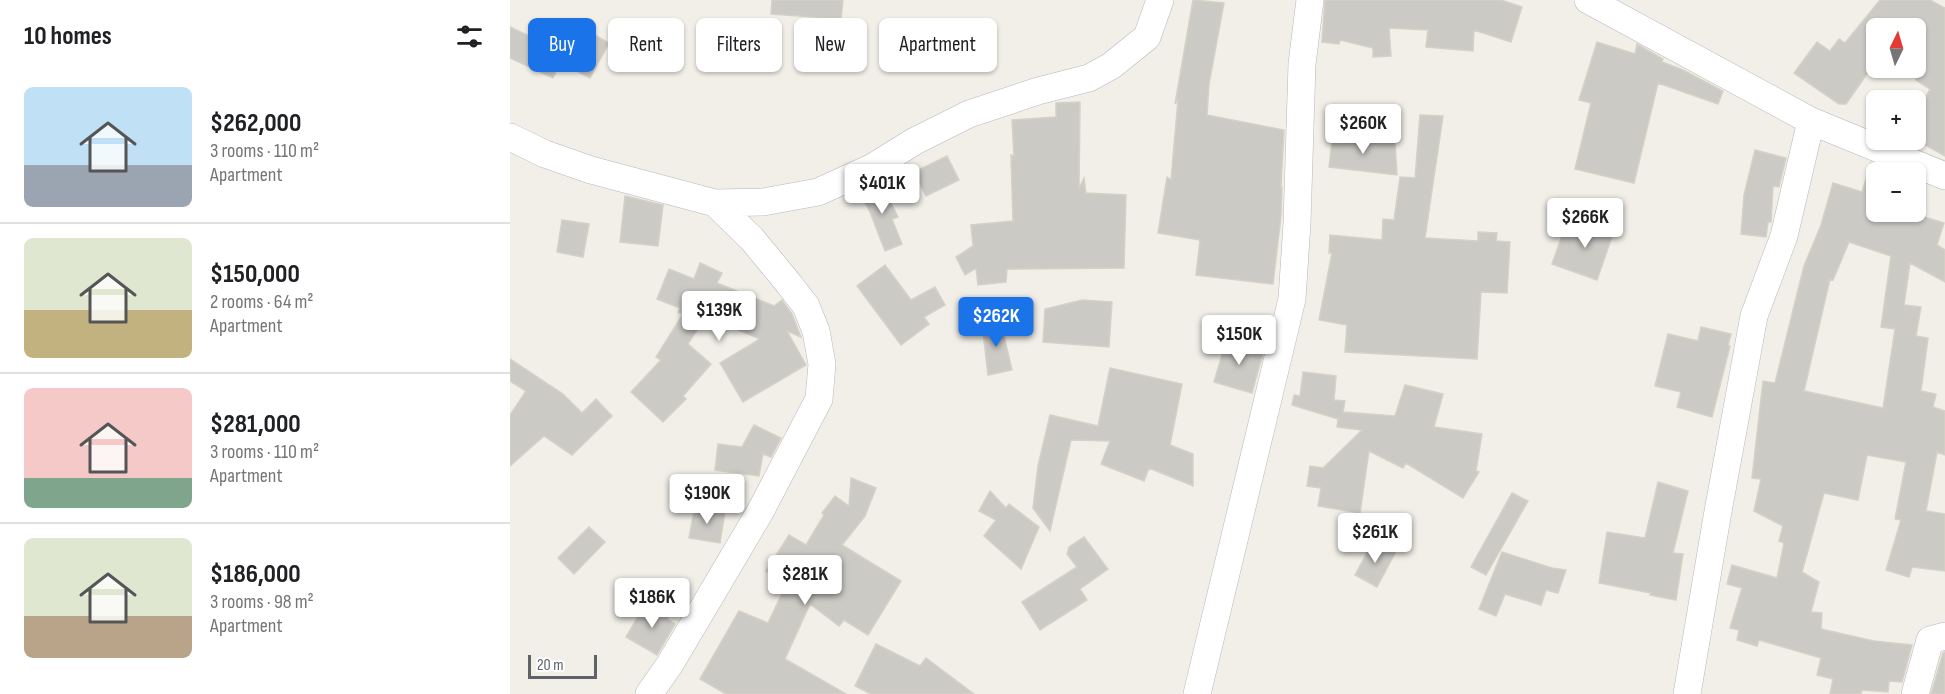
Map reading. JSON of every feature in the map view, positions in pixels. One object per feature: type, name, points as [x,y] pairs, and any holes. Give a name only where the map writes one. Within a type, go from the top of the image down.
[{"type":"street","points":[[510,137],[545,154],[591,170],[715,203],[763,202],[818,192],[873,167],[915,141],[969,114],[1038,91],[1089,78],[1111,66],[1147,37],[1160,0]]},
{"type":"street","points":[[1197,694],[1292,299],[1302,64],[1310,0]]},
{"type":"street","points":[[1588,0],[1811,121],[1945,176]]},
{"type":"street","points":[[1688,694],[1754,316],[1784,236],[1811,121]]},
{"type":"street","points":[[649,694],[670,664],[760,512],[819,399],[822,364],[816,332],[806,306],[752,239],[715,203]]},
{"type":"street","points":[[1915,694],[1930,640],[1945,636]]},
{"type":"building","points":[[772,0],[843,0],[841,18],[771,14]]},
{"type":"building","points":[[1193,0],[1224,3],[1209,84],[1207,115],[1284,130],[1281,216],[1273,284],[1196,275],[1200,240],[1158,233],[1167,177],[1171,180],[1178,100],[1175,104]]},
{"type":"building","points":[[1325,0],[1501,0],[1522,7],[1511,42],[1474,30],[1473,51],[1426,47],[1428,30],[1389,28],[1391,56],[1373,57],[1373,48],[1340,40],[1339,44],[1322,42]]},
{"type":"building","points":[[1880,0],[1930,0],[1945,8],[1945,156],[1926,146],[1926,96],[1930,89],[1916,80],[1916,78],[1926,78],[1926,18],[1866,18],[1866,75],[1846,104],[1839,104],[1794,73],[1817,42],[1830,51],[1839,39],[1845,43]]},
{"type":"building","points":[[510,27],[528,36],[528,66],[510,58]]},
{"type":"building","points":[[596,36],[608,42],[596,67]]},
{"type":"building","points":[[1597,42],[1635,54],[1637,44],[1663,59],[1662,62],[1723,91],[1718,104],[1658,83],[1634,183],[1575,169],[1591,103],[1579,100]]},
{"type":"building","points":[[540,72],[556,72],[553,78]]},
{"type":"building","points":[[578,72],[593,72],[590,78]]},
{"type":"building","points":[[1080,102],[1079,188],[1084,178],[1086,193],[1126,195],[1124,268],[1007,269],[1006,282],[978,285],[976,268],[965,275],[956,257],[973,246],[971,225],[1013,221],[1012,120],[1056,117],[1056,103]]},
{"type":"building","points":[[1420,115],[1443,116],[1425,238],[1478,241],[1478,232],[1497,233],[1496,241],[1510,242],[1507,293],[1481,292],[1477,359],[1345,352],[1347,325],[1319,320],[1332,253],[1329,253],[1330,235],[1382,240],[1383,219],[1394,220],[1400,177],[1415,178]]},
{"type":"building","points":[[1333,134],[1395,142],[1397,175],[1329,167]]},
{"type":"building","points":[[1755,150],[1786,158],[1779,187],[1773,186],[1771,222],[1768,222],[1766,237],[1741,234],[1744,195]]},
{"type":"building","points":[[947,156],[959,180],[926,196],[914,172]]},
{"type":"building","points":[[1866,179],[1866,222],[1926,222],[1926,218],[1944,223],[1937,245],[1945,250],[1945,282],[1910,263],[1904,305],[1921,307],[1916,336],[1928,338],[1921,391],[1936,394],[1933,407],[1945,411],[1945,455],[1937,452],[1926,511],[1945,514],[1945,571],[1912,567],[1909,577],[1886,570],[1901,520],[1895,519],[1906,462],[1867,455],[1858,500],[1824,493],[1802,572],[1819,582],[1811,612],[1822,613],[1821,629],[1874,641],[1912,645],[1902,682],[1889,681],[1888,692],[1862,690],[1861,694],[1830,694],[1833,679],[1817,675],[1821,658],[1759,640],[1757,646],[1737,640],[1739,630],[1730,628],[1742,588],[1727,584],[1732,565],[1777,578],[1784,543],[1779,541],[1783,526],[1754,511],[1761,479],[1752,478],[1763,381],[1775,383],[1804,266],[1821,225],[1833,183],[1862,192]],"holes":[[[1849,242],[1891,256],[1881,327],[1895,329],[1883,408],[1804,391],[1830,279],[1833,280]]]},
{"type":"building","points":[[880,181],[898,217],[892,219],[902,244],[885,251],[859,191]]},
{"type":"building","points":[[625,196],[663,205],[658,246],[620,242]]},
{"type":"building","points":[[1584,217],[1615,228],[1597,280],[1552,264],[1564,230],[1577,235]]},
{"type":"building","points":[[562,220],[589,224],[583,257],[557,252]]},
{"type":"building","points":[[700,263],[722,273],[717,283],[774,306],[782,300],[792,314],[801,337],[787,331],[806,365],[743,402],[720,363],[760,339],[706,316],[688,344],[711,364],[683,396],[686,399],[663,422],[631,392],[661,360],[656,357],[683,314],[678,312],[680,308],[657,299],[669,269],[694,279]]},
{"type":"building","points":[[885,265],[911,300],[935,287],[945,305],[924,317],[929,324],[901,345],[857,286]]},
{"type":"building","points":[[1082,300],[1112,302],[1109,347],[1043,342],[1045,309]]},
{"type":"building","points":[[1000,319],[1012,370],[988,375],[982,323]]},
{"type":"building","points":[[1701,327],[1731,334],[1712,417],[1677,407],[1681,392],[1655,386],[1668,334],[1698,341]]},
{"type":"building","points":[[1227,338],[1264,349],[1252,393],[1214,382]]},
{"type":"building","points":[[510,359],[563,394],[582,413],[596,399],[612,416],[572,455],[544,436],[510,466],[510,415],[526,391],[510,381]]},
{"type":"building","points":[[1110,368],[1182,384],[1170,445],[1193,454],[1193,486],[1149,468],[1144,481],[1101,464],[1110,441],[1071,440],[1050,531],[1033,508],[1038,466],[1050,415],[1098,426]]},
{"type":"building","points":[[1303,372],[1336,376],[1334,400],[1345,401],[1343,412],[1395,416],[1405,385],[1443,394],[1434,427],[1482,434],[1476,471],[1479,472],[1463,498],[1406,463],[1403,468],[1369,451],[1360,513],[1318,506],[1321,488],[1307,486],[1310,466],[1323,468],[1362,430],[1337,427],[1338,419],[1292,405],[1294,395],[1300,396]]},
{"type":"building","points":[[754,425],[781,438],[771,457],[763,454],[759,476],[715,470],[718,444],[742,447]]},
{"type":"building","points":[[851,478],[876,488],[865,516],[842,545],[901,581],[868,635],[844,620],[839,626],[810,604],[785,659],[846,694],[726,694],[700,679],[739,611],[768,623],[787,583],[766,571],[789,535],[806,545],[824,515],[822,513],[835,496],[849,506]]},
{"type":"building","points":[[1658,482],[1688,491],[1673,553],[1683,554],[1676,600],[1599,583],[1607,532],[1645,538]]},
{"type":"building","points":[[990,491],[1006,508],[1009,504],[1039,527],[1021,569],[984,536],[996,520],[979,511]]},
{"type":"building","points":[[1512,493],[1528,501],[1486,575],[1471,567]]},
{"type":"building","points":[[695,506],[725,511],[720,543],[689,538]]},
{"type":"building","points":[[589,527],[605,542],[574,574],[558,558]]},
{"type":"building","points":[[1084,537],[1108,569],[1080,589],[1087,600],[1040,630],[1022,602],[1077,567],[1067,554],[1069,547]]},
{"type":"building","points":[[1373,542],[1395,553],[1377,587],[1355,575]]},
{"type":"building","points":[[1502,552],[1552,568],[1566,570],[1558,593],[1546,590],[1541,605],[1505,594],[1496,616],[1479,609]]},
{"type":"building","points":[[658,606],[671,614],[667,619],[675,624],[657,655],[626,637],[643,608],[650,612]]},
{"type":"building","points":[[876,644],[920,666],[926,658],[974,694],[871,694],[855,686]]},
{"type":"building","points":[[1945,652],[1945,694],[1931,694],[1943,653]]}]
